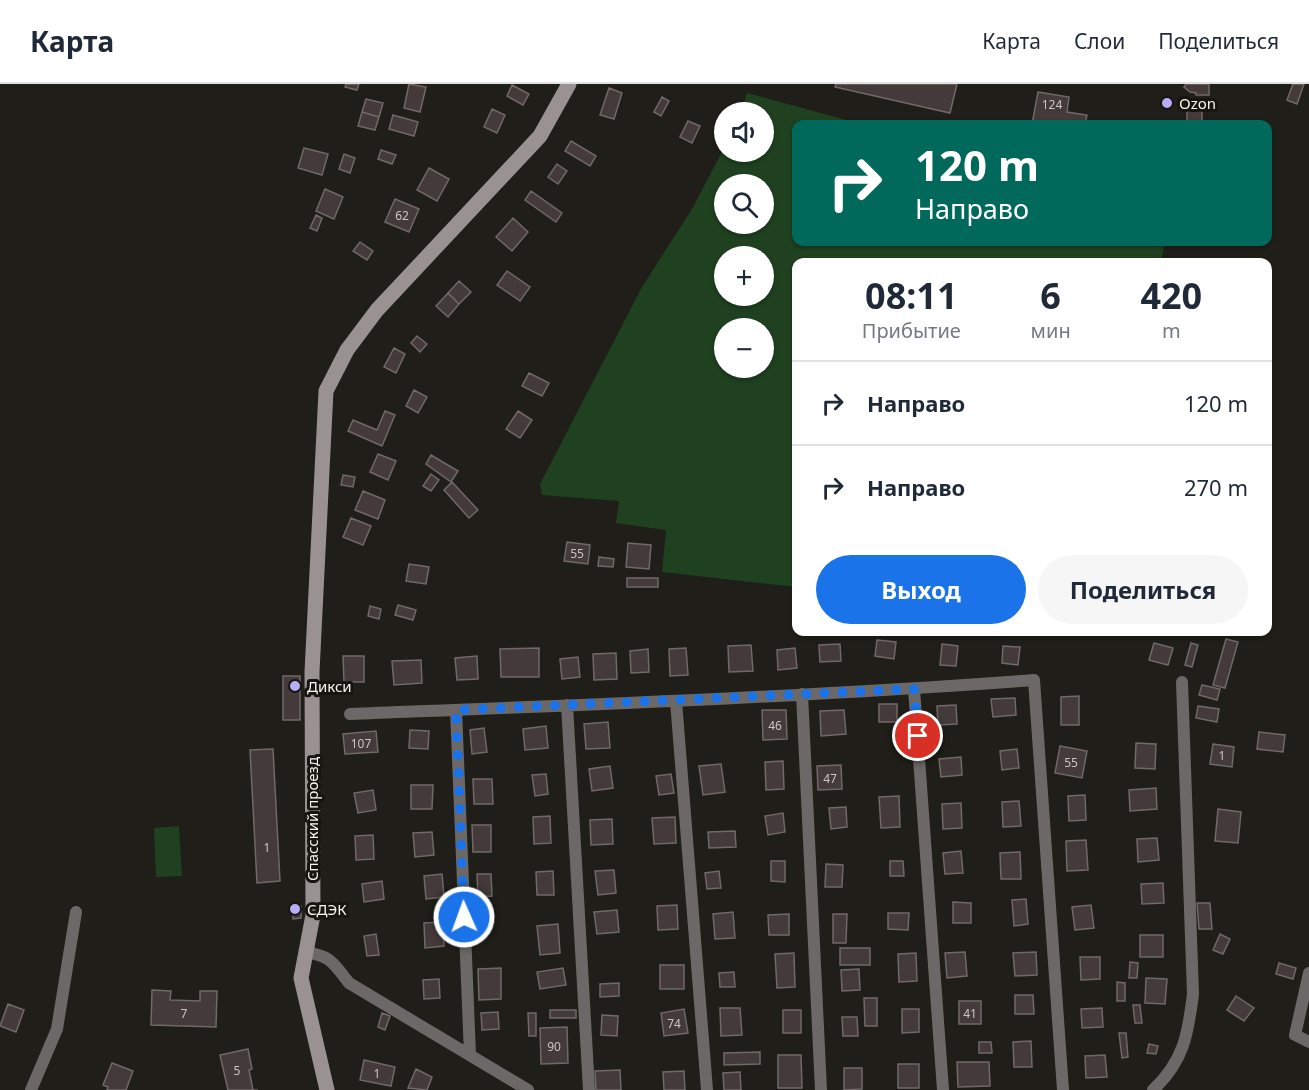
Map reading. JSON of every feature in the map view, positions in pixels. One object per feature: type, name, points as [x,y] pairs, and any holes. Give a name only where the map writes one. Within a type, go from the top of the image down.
[{"type":"street","name":"Спасский проезд","points":[[327,1090],[301,978],[313,915],[312,672],[326,392],[347,350],[377,310],[540,136],[568,84]]},
{"type":"street","points":[[351,714],[676,701],[914,689],[1034,680],[1063,1090]]},
{"type":"street","points":[[1153,1090],[1170,1074],[1188,1034],[1193,994],[1182,682]]},
{"type":"street","points":[[914,689],[943,1090]]},
{"type":"street","points":[[802,694],[820,1090]]},
{"type":"street","points":[[676,701],[707,1090]]},
{"type":"street","points":[[567,705],[589,1090]]},
{"type":"street","points":[[456,710],[470,1054]]},
{"type":"street","points":[[31,1090],[57,1029],[76,912]]},
{"type":"street","points":[[305,952],[322,954],[330,959],[349,983],[528,1090]]},
{"type":"street","points":[[1309,973],[1295,1035],[1309,1042]]},
{"type":"green space","points":[[747,93],[846,120],[792,120],[792,246],[1164,246],[1162,258],[792,258],[792,587],[662,572],[666,530],[616,523],[619,501],[542,495],[540,484],[642,287],[692,209],[717,162],[774,162],[774,102],[744,102]]},
{"type":"green space","points":[[179,826],[182,876],[156,877],[154,828]]},
{"type":"building","points":[[346,84],[359,84],[357,90],[345,87]]},
{"type":"building","points":[[409,84],[426,87],[420,112],[404,108]]},
{"type":"building","points":[[836,84],[957,84],[950,113],[835,87]]},
{"type":"building","points":[[1186,84],[1209,84],[1209,95],[1196,95],[1184,87]]},
{"type":"building","points":[[1293,84],[1304,84],[1297,104],[1287,100]]},
{"type":"building","points":[[512,85],[529,94],[523,105],[507,96]]},
{"type":"building","points":[[609,88],[622,93],[614,119],[600,115]]},
{"type":"building","points":[[1038,92],[1069,97],[1067,112],[1087,115],[1086,120],[1033,120]]},
{"type":"building","points":[[662,97],[669,101],[661,116],[654,112]]},
{"type":"building","points":[[366,99],[383,103],[379,117],[362,112]]},
{"type":"building","points":[[1187,108],[1202,109],[1202,120],[1187,120]]},
{"type":"building","points":[[492,109],[505,115],[497,133],[484,127]]},
{"type":"building","points":[[362,112],[379,117],[375,130],[358,126]]},
{"type":"building","points":[[393,115],[418,122],[414,136],[389,129]]},
{"type":"building","points":[[688,121],[700,126],[692,143],[680,137]]},
{"type":"building","points":[[571,141],[596,156],[590,166],[565,151]]},
{"type":"building","points":[[304,148],[328,154],[322,175],[298,168]]},
{"type":"building","points":[[381,150],[396,155],[392,164],[378,159]]},
{"type":"building","points":[[344,154],[355,158],[350,173],[339,169]]},
{"type":"building","points":[[557,164],[567,171],[558,184],[548,177]]},
{"type":"building","points":[[429,168],[449,179],[437,201],[417,190]]},
{"type":"building","points":[[325,189],[343,197],[334,219],[316,211]]},
{"type":"building","points":[[531,191],[562,213],[556,222],[525,200]]},
{"type":"building","points":[[395,199],[419,209],[409,232],[385,222]]},
{"type":"building","points":[[316,215],[322,218],[317,231],[310,228]]},
{"type":"building","points":[[513,218],[528,232],[512,251],[496,237]]},
{"type":"building","points":[[360,242],[373,251],[367,260],[353,251]]},
{"type":"building","points":[[507,271],[530,287],[520,301],[497,285]]},
{"type":"building","points":[[459,281],[471,292],[459,304],[448,293]]},
{"type":"building","points":[[448,293],[459,304],[448,317],[436,306]]},
{"type":"building","points":[[417,336],[427,344],[420,352],[411,343]]},
{"type":"building","points":[[394,348],[405,354],[396,373],[384,367]]},
{"type":"building","points":[[529,373],[549,383],[542,396],[522,386]]},
{"type":"building","points":[[414,390],[427,397],[418,413],[406,406]]},
{"type":"building","points":[[385,411],[395,415],[382,446],[348,431],[353,420],[377,430]]},
{"type":"building","points":[[518,411],[532,420],[520,438],[506,429]]},
{"type":"building","points":[[378,454],[396,461],[388,480],[370,472]]},
{"type":"building","points":[[431,455],[458,471],[451,482],[426,464]]},
{"type":"building","points":[[431,474],[439,480],[431,491],[423,486]]},
{"type":"building","points":[[343,475],[355,477],[353,487],[341,485]]},
{"type":"building","points":[[452,482],[478,510],[469,518],[444,490]]},
{"type":"building","points":[[363,491],[385,500],[378,519],[355,510]]},
{"type":"building","points":[[351,518],[371,526],[363,545],[343,537]]},
{"type":"building","points":[[567,542],[590,545],[588,564],[564,561]]},
{"type":"building","points":[[628,543],[651,545],[649,569],[626,567]]},
{"type":"building","points":[[599,557],[614,559],[613,567],[598,566]]},
{"type":"building","points":[[409,564],[429,567],[426,584],[406,581]]},
{"type":"building","points":[[627,578],[658,578],[658,587],[627,587]]},
{"type":"building","points":[[398,605],[416,610],[413,620],[395,615]]},
{"type":"building","points":[[370,606],[381,609],[379,619],[368,616]]},
{"type":"building","points":[[1226,639],[1238,642],[1225,688],[1213,685]]},
{"type":"building","points":[[877,640],[896,642],[894,659],[875,656]]},
{"type":"building","points":[[1154,643],[1173,648],[1168,665],[1149,660]]},
{"type":"building","points":[[1191,643],[1198,645],[1192,667],[1185,665]]},
{"type":"building","points":[[840,644],[841,661],[820,662],[819,645]]},
{"type":"building","points":[[942,644],[958,646],[956,666],[940,665]]},
{"type":"building","points":[[751,645],[753,671],[729,672],[728,646]]},
{"type":"building","points":[[1003,646],[1020,647],[1018,665],[1002,663]]},
{"type":"building","points":[[539,648],[539,677],[501,677],[500,649]]},
{"type":"building","points":[[686,648],[688,675],[670,676],[669,649]]},
{"type":"building","points":[[795,648],[797,668],[778,670],[777,650]]},
{"type":"building","points":[[648,649],[649,672],[631,673],[630,651]]},
{"type":"building","points":[[616,653],[617,679],[594,680],[593,654]]},
{"type":"building","points":[[343,656],[364,656],[364,682],[344,682]]},
{"type":"building","points":[[477,656],[478,679],[457,680],[455,658]]},
{"type":"building","points":[[578,657],[580,677],[562,679],[560,659]]},
{"type":"building","points":[[421,660],[422,683],[394,685],[392,661]]},
{"type":"building","points":[[283,676],[300,676],[300,720],[283,720]]},
{"type":"building","points":[[1202,685],[1220,689],[1217,700],[1199,695]]},
{"type":"building","points":[[1079,696],[1079,725],[1061,725],[1061,697]]},
{"type":"building","points":[[1015,698],[1016,715],[993,717],[991,699]]},
{"type":"building","points":[[879,704],[897,704],[897,722],[879,722]]},
{"type":"building","points":[[956,705],[957,724],[938,725],[937,706]]},
{"type":"building","points":[[1198,706],[1219,709],[1217,722],[1196,718]]},
{"type":"building","points":[[762,710],[786,710],[787,739],[763,740]]},
{"type":"building","points":[[844,710],[846,734],[821,736],[820,711]]},
{"type":"building","points":[[608,722],[610,748],[586,749],[584,724]]},
{"type":"building","points":[[546,726],[548,748],[525,750],[523,729]]},
{"type":"building","points":[[484,728],[487,752],[472,754],[470,730]]},
{"type":"building","points":[[410,730],[429,731],[428,749],[409,748]]},
{"type":"building","points":[[376,731],[378,752],[345,754],[343,734]]},
{"type":"building","points":[[1259,732],[1285,735],[1283,752],[1257,749]]},
{"type":"building","points":[[1136,743],[1156,744],[1155,769],[1135,768]]},
{"type":"building","points":[[1213,744],[1234,747],[1232,767],[1210,764]]},
{"type":"building","points":[[1060,746],[1087,751],[1082,778],[1055,773]]},
{"type":"building","points":[[273,749],[280,881],[257,883],[250,750]]},
{"type":"building","points":[[1017,749],[1019,768],[1002,770],[1000,751]]},
{"type":"building","points":[[961,757],[962,775],[941,777],[939,759]]},
{"type":"building","points":[[783,761],[784,789],[766,790],[765,762]]},
{"type":"building","points":[[721,764],[725,792],[703,795],[699,766]]},
{"type":"building","points":[[841,765],[842,789],[818,790],[817,766]]},
{"type":"building","points":[[610,766],[613,788],[592,791],[589,769]]},
{"type":"building","points":[[546,774],[548,794],[535,796],[532,775]]},
{"type":"building","points":[[671,774],[674,793],[659,795],[656,776]]},
{"type":"building","points":[[473,779],[492,779],[493,804],[474,804]]},
{"type":"building","points":[[411,785],[433,785],[432,809],[411,809]]},
{"type":"building","points":[[1156,788],[1157,809],[1130,811],[1129,790]]},
{"type":"building","points":[[373,790],[376,810],[358,813],[354,793]]},
{"type":"building","points":[[1085,795],[1086,820],[1069,821],[1068,796]]},
{"type":"building","points":[[899,796],[900,827],[881,828],[879,797]]},
{"type":"building","points":[[1019,801],[1021,826],[1003,827],[1002,802]]},
{"type":"building","points":[[961,803],[962,828],[943,829],[942,804]]},
{"type":"building","points":[[846,807],[847,827],[831,829],[829,808]]},
{"type":"building","points":[[1218,809],[1241,812],[1238,843],[1215,841]]},
{"type":"building","points":[[783,813],[785,832],[768,835],[765,816]]},
{"type":"building","points":[[550,816],[551,843],[534,844],[533,817]]},
{"type":"building","points":[[675,817],[676,843],[654,844],[652,818]]},
{"type":"building","points":[[612,819],[613,844],[591,845],[590,820]]},
{"type":"building","points":[[472,825],[491,825],[491,852],[473,852]]},
{"type":"building","points":[[735,831],[736,847],[709,848],[708,832]]},
{"type":"building","points":[[432,832],[434,855],[415,857],[413,833]]},
{"type":"building","points":[[373,835],[374,859],[356,860],[355,836]]},
{"type":"building","points":[[1157,838],[1159,860],[1138,862],[1137,839]]},
{"type":"building","points":[[1086,840],[1088,870],[1067,871],[1066,841]]},
{"type":"building","points":[[961,851],[963,873],[945,874],[943,853]]},
{"type":"building","points":[[1020,852],[1021,879],[1001,879],[1000,853]]},
{"type":"building","points":[[771,861],[785,861],[785,882],[771,881]]},
{"type":"building","points":[[890,861],[903,861],[904,876],[890,876]]},
{"type":"building","points":[[826,864],[843,865],[842,887],[825,887]]},
{"type":"building","points":[[614,870],[616,893],[598,895],[595,871]]},
{"type":"building","points":[[553,871],[554,895],[537,895],[536,872]]},
{"type":"building","points":[[719,871],[721,888],[707,889],[705,873]]},
{"type":"building","points":[[442,874],[444,897],[426,899],[424,876]]},
{"type":"building","points":[[477,874],[491,874],[492,896],[478,897]]},
{"type":"building","points":[[382,881],[384,899],[364,902],[362,884]]},
{"type":"building","points":[[1163,883],[1164,903],[1142,904],[1141,884]]},
{"type":"building","points":[[1026,899],[1028,924],[1014,926],[1012,900]]},
{"type":"building","points":[[953,902],[971,903],[971,923],[953,923]]},
{"type":"building","points":[[1197,903],[1210,903],[1212,929],[1199,929]]},
{"type":"building","points":[[677,905],[678,929],[658,930],[657,906]]},
{"type":"building","points":[[1091,905],[1094,928],[1075,930],[1072,907]]},
{"type":"building","points":[[293,906],[301,906],[301,918],[293,919]]},
{"type":"building","points":[[617,910],[619,932],[597,934],[594,912]]},
{"type":"building","points":[[733,912],[735,938],[715,939],[713,914]]},
{"type":"building","points":[[888,913],[909,913],[908,930],[888,929]]},
{"type":"building","points":[[789,914],[789,935],[769,935],[768,915]]},
{"type":"building","points":[[833,914],[847,914],[846,943],[833,943]]},
{"type":"building","points":[[443,922],[444,946],[425,948],[424,923]]},
{"type":"building","points":[[558,924],[560,953],[540,955],[537,926]]},
{"type":"building","points":[[376,934],[379,955],[367,956],[364,936]]},
{"type":"building","points":[[1220,934],[1230,939],[1223,954],[1213,950]]},
{"type":"building","points":[[1140,935],[1163,935],[1163,957],[1140,957]]},
{"type":"building","points":[[840,948],[870,948],[870,965],[840,965]]},
{"type":"building","points":[[965,952],[967,976],[947,978],[945,953]]},
{"type":"building","points":[[1036,952],[1037,975],[1015,976],[1013,953]]},
{"type":"building","points":[[794,953],[795,987],[777,988],[775,954]]},
{"type":"building","points":[[916,953],[917,981],[899,982],[898,954]]},
{"type":"building","points":[[1080,957],[1100,957],[1100,979],[1081,980]]},
{"type":"building","points":[[1130,962],[1138,963],[1137,978],[1129,978]]},
{"type":"building","points":[[1279,963],[1296,968],[1293,979],[1276,974]]},
{"type":"building","points":[[660,965],[684,965],[684,989],[660,989]]},
{"type":"building","points":[[501,968],[501,999],[479,1000],[478,969]]},
{"type":"building","points":[[563,968],[566,985],[540,989],[537,972]]},
{"type":"building","points":[[859,969],[860,990],[842,991],[841,970]]},
{"type":"building","points":[[734,972],[735,987],[720,987],[719,973]]},
{"type":"building","points":[[1146,978],[1167,979],[1165,1004],[1145,1003]]},
{"type":"building","points":[[439,979],[440,998],[424,999],[423,980]]},
{"type":"building","points":[[1117,982],[1125,983],[1125,1001],[1117,1001]]},
{"type":"building","points":[[619,983],[619,996],[600,997],[600,984]]},
{"type":"building","points":[[152,990],[171,991],[170,1000],[200,1001],[200,991],[217,991],[216,1027],[151,1025]]},
{"type":"building","points":[[1015,995],[1033,995],[1034,1014],[1015,1014]]},
{"type":"building","points":[[1236,996],[1254,1008],[1244,1021],[1227,1010]]},
{"type":"building","points":[[864,998],[877,998],[877,1026],[865,1026]]},
{"type":"building","points":[[959,1001],[981,1001],[981,1024],[959,1024]]},
{"type":"building","points":[[8,1004],[24,1010],[16,1032],[0,1026]]},
{"type":"building","points":[[1133,1005],[1140,1005],[1142,1023],[1135,1023]]},
{"type":"building","points":[[720,1008],[740,1008],[742,1035],[721,1036]]},
{"type":"building","points":[[1102,1008],[1103,1027],[1082,1028],[1081,1009]]},
{"type":"building","points":[[684,1009],[688,1033],[664,1036],[661,1013]]},
{"type":"building","points":[[902,1009],[919,1009],[919,1032],[902,1033]]},
{"type":"building","points":[[550,1010],[576,1010],[576,1018],[550,1018]]},
{"type":"building","points":[[783,1010],[801,1010],[801,1033],[783,1033]]},
{"type":"building","points":[[498,1012],[499,1029],[482,1030],[481,1013]]},
{"type":"building","points":[[382,1013],[390,1016],[385,1030],[378,1027]]},
{"type":"building","points":[[528,1013],[536,1013],[536,1036],[529,1036]]},
{"type":"building","points":[[602,1015],[618,1016],[617,1036],[601,1035]]},
{"type":"building","points":[[842,1017],[857,1017],[858,1036],[843,1036]]},
{"type":"building","points":[[567,1027],[568,1063],[541,1064],[540,1028]]},
{"type":"building","points":[[1119,1033],[1126,1033],[1128,1057],[1122,1058]]},
{"type":"building","points":[[1031,1041],[1032,1067],[1014,1067],[1013,1042]]},
{"type":"building","points":[[979,1042],[991,1042],[992,1053],[979,1053]]},
{"type":"building","points":[[1149,1044],[1158,1046],[1156,1054],[1147,1053]]},
{"type":"building","points":[[248,1049],[253,1090],[228,1090],[220,1055]]},
{"type":"building","points":[[760,1052],[760,1064],[724,1065],[724,1053]]},
{"type":"building","points":[[778,1055],[801,1055],[802,1088],[778,1088]]},
{"type":"building","points":[[1105,1055],[1107,1077],[1086,1078],[1085,1056]]},
{"type":"building","points":[[364,1060],[395,1067],[391,1086],[360,1080]]},
{"type":"building","points":[[957,1062],[989,1062],[990,1086],[958,1087]]},
{"type":"building","points":[[112,1063],[133,1071],[126,1090],[107,1090],[108,1087],[103,1085]]},
{"type":"building","points":[[898,1064],[919,1064],[919,1088],[898,1088]]},
{"type":"building","points":[[844,1068],[862,1068],[862,1089],[844,1090]]},
{"type":"building","points":[[416,1069],[432,1077],[427,1090],[408,1088]]},
{"type":"building","points":[[620,1070],[621,1090],[596,1090],[595,1071]]},
{"type":"building","points":[[684,1071],[685,1090],[664,1090],[663,1072]]},
{"type":"building","points":[[740,1072],[741,1090],[724,1090],[723,1073]]},
{"type":"place","name":"Ozon","points":[[1167,103]]},
{"type":"place","name":"Дикси","points":[[295,686]]},
{"type":"place","name":"СДЭК","points":[[295,909]]},
{"type":"route","points":[[464,917],[456,710],[914,689],[918,736]]}]
